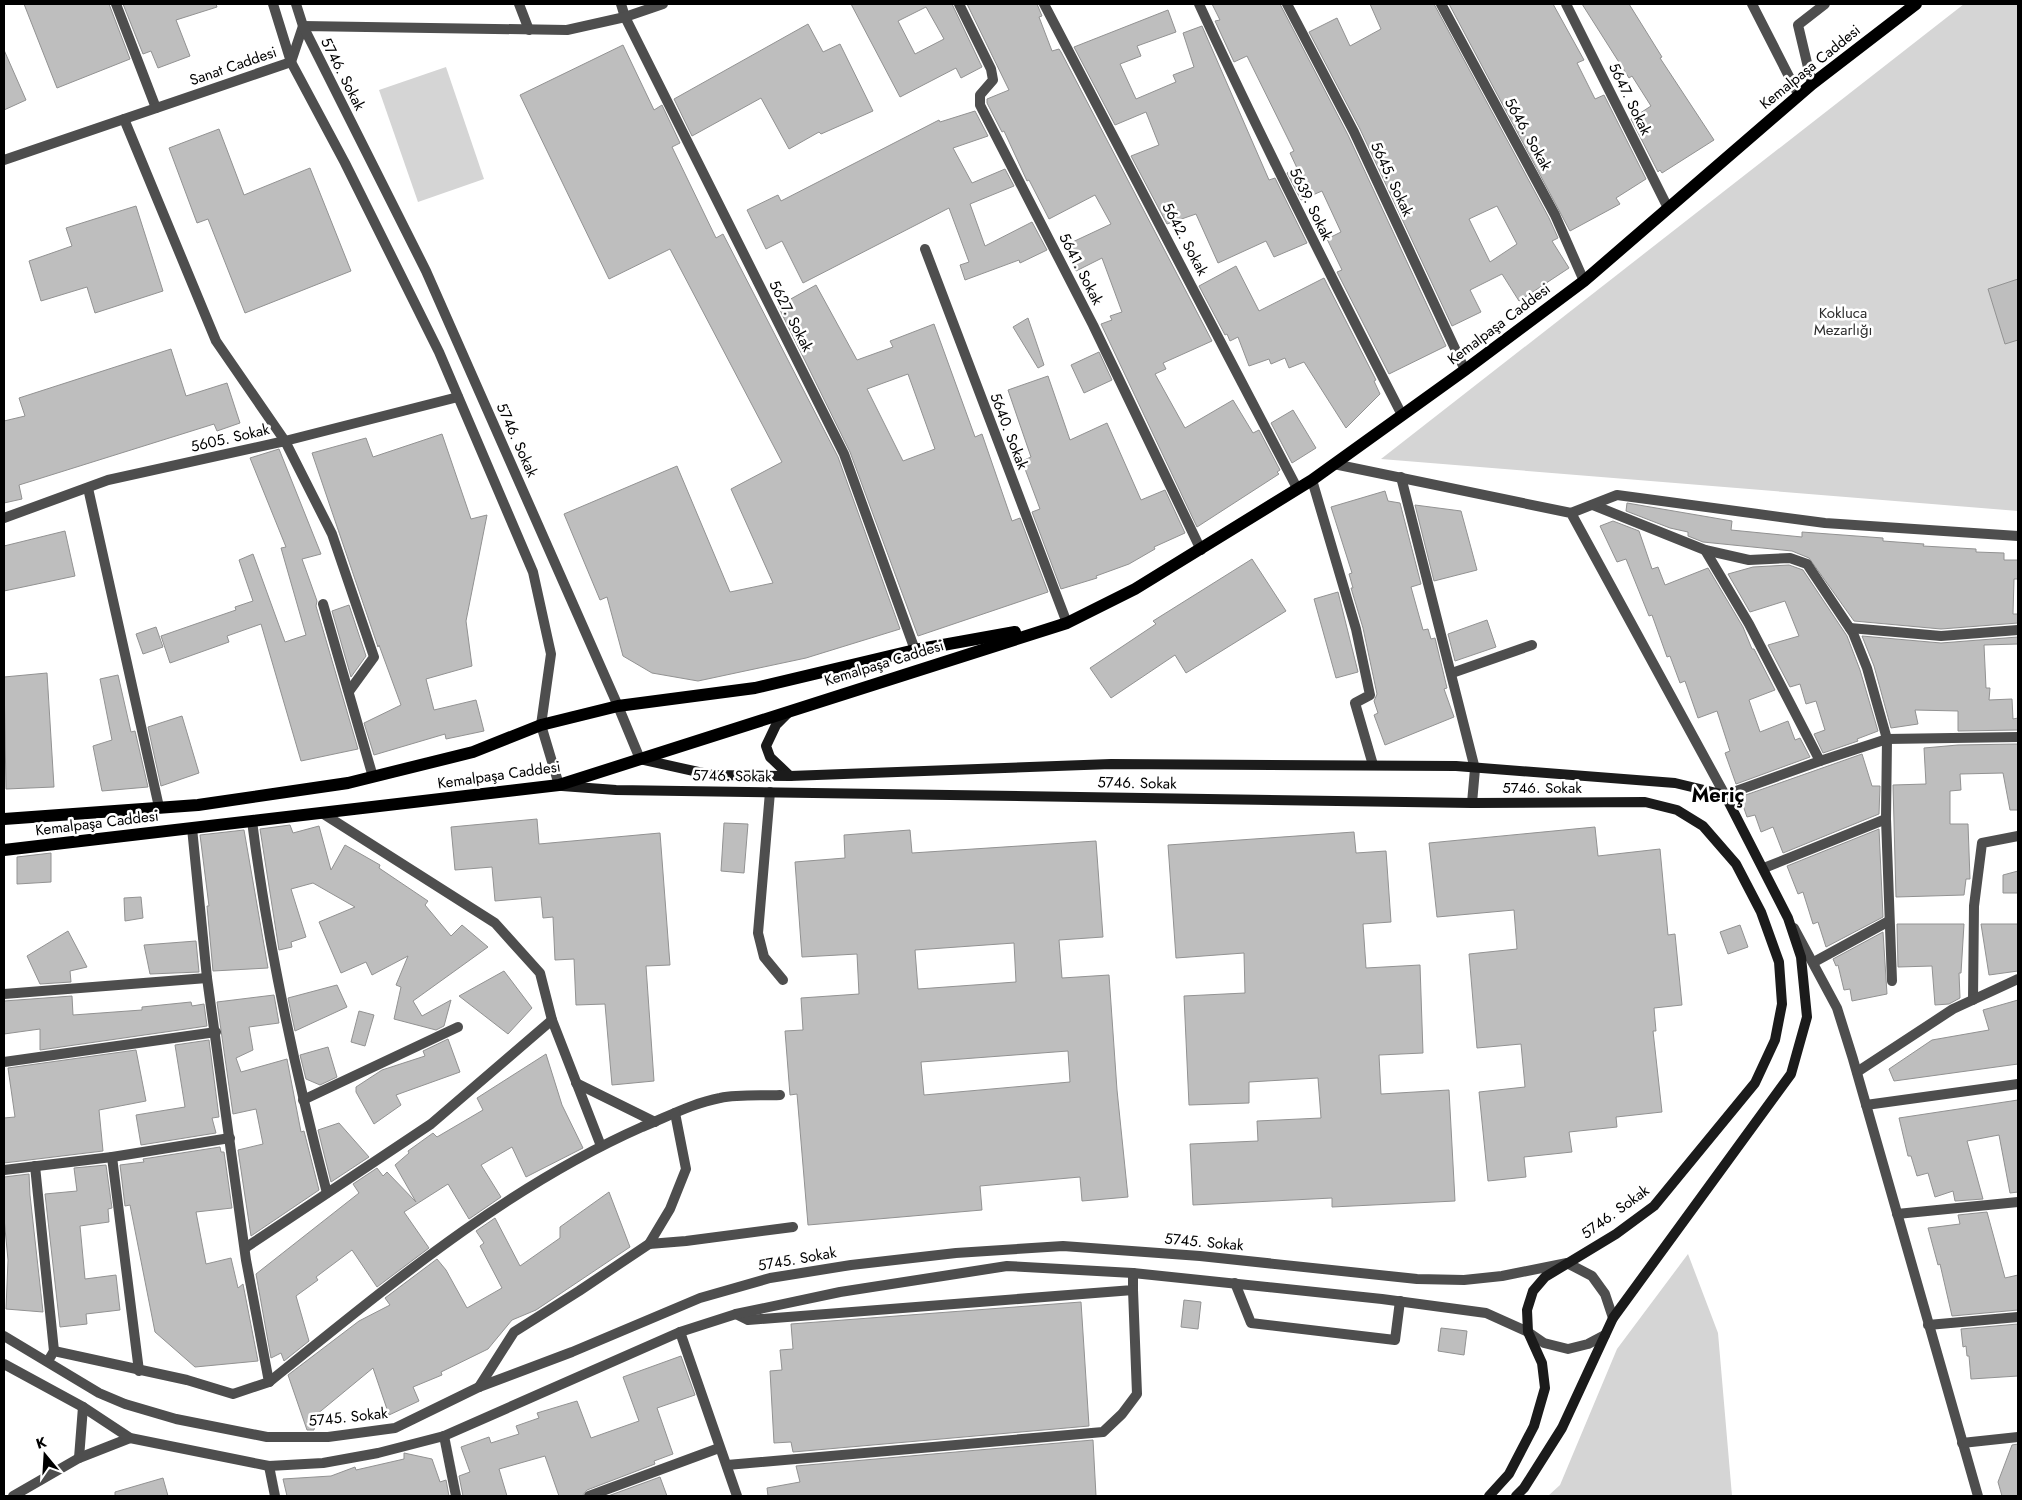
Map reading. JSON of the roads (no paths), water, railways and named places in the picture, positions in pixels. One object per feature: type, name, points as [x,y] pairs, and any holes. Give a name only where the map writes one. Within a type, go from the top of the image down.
[{"type":"main road","name":"Kemalpaşa Caddesi","points":[[4,850],[559,785],[791,709],[1067,623],[1135,590],[1312,480],[1465,370],[1584,281],[1812,84],[1916,4]]},
{"type":"main road","name":"Kemalpaşa Caddesi","points":[[4,819],[216,802],[348,783],[473,752],[540,725],[618,706],[755,688],[915,650],[1067,623]]},
{"type":"main road","points":[[790,776],[770,757],[766,746],[776,725],[791,709]]},
{"type":"main road","name":"5746. Sokak","points":[[640,759],[712,775],[790,776],[1111,764],[1456,766],[1475,769],[1675,782],[1724,795]]},
{"type":"main road","name":"5746. Sokak","points":[[559,785],[616,790],[1472,803],[1645,802],[1677,810],[1703,826],[1736,864],[1760,912],[1779,962],[1782,1004],[1775,1040],[1755,1083],[1654,1206],[1616,1234],[1545,1277],[1533,1291],[1528,1310],[1528,1332],[1542,1363],[1545,1388],[1534,1426],[1518,1458],[1509,1474],[1489,1496]]},
{"type":"main road","points":[[1516,1496],[1524,1488],[1562,1428],[1613,1318],[1791,1074],[1808,1017],[1801,957],[1788,918],[1764,868],[1724,795]]},
{"type":"street","points":[[116,4],[156,108]]},
{"type":"street","points":[[273,4],[291,62],[349,172],[439,352],[533,572],[551,654],[540,725],[559,785]]},
{"type":"street","name":"5746. Sokak","points":[[296,4],[303,26],[426,271],[640,759]]},
{"type":"street","points":[[519,4],[528,30]]},
{"type":"street","name":"5627. Sokak","points":[[621,4],[625,17],[844,454],[915,650]]},
{"type":"street","points":[[303,26],[567,30],[625,17],[663,4]]},
{"type":"street","name":"5641. Sokak","points":[[959,4],[991,68],[993,80],[980,95],[980,105],[1093,325],[1201,550]]},
{"type":"street","name":"5642. Sokak","points":[[1044,4],[1297,488]]},
{"type":"street","name":"5639. Sokak","points":[[1199,4],[1318,252],[1402,415]]},
{"type":"street","name":"5645. Sokak","points":[[1287,4],[1354,132],[1465,370]]},
{"type":"street","name":"5646. Sokak","points":[[1441,4],[1555,215],[1584,281]]},
{"type":"street","name":"5647. Sokak","points":[[1566,4],[1668,208]]},
{"type":"street","points":[[1752,4],[1799,96]]},
{"type":"street","points":[[1812,84],[1798,25],[1825,4]]},
{"type":"street","name":"Sanat Caddesi","points":[[4,160],[291,62],[303,26]]},
{"type":"street","points":[[124,119],[216,341],[285,441],[458,397]]},
{"type":"street","name":"5640. Sokak","points":[[925,249],[1067,623]]},
{"type":"street","name":"5605. Sokak","points":[[4,518],[108,480],[285,441],[332,534],[374,657],[350,690]]},
{"type":"street","points":[[1334,464],[1571,513],[1617,495],[1824,523],[2018,536]]},
{"type":"street","points":[[1401,477],[1475,769],[1472,803]]},
{"type":"street","points":[[1312,480],[1356,629],[1370,695],[1355,703],[1374,765]]},
{"type":"street","points":[[88,488],[159,807]]},
{"type":"street","points":[[1593,505],[1705,550],[1750,560],[1790,558],[1807,564],[1850,628],[1867,668],[1885,724],[1887,739],[1886,818],[1892,982]]},
{"type":"street","points":[[1571,513],[1724,795],[1887,739],[2018,737]]},
{"type":"street","points":[[1705,550],[1749,624],[1820,761]]},
{"type":"street","points":[[323,604],[350,690],[373,776]]},
{"type":"street","points":[[1850,628],[1941,636],[2018,630]]},
{"type":"street","points":[[1452,673],[1532,644]]},
{"type":"street","points":[[770,792],[758,933],[764,957],[783,980]]},
{"type":"street","points":[[322,813],[495,923],[540,973],[552,1020],[601,1146]]},
{"type":"street","points":[[1764,868],[1886,818]]},
{"type":"street","points":[[252,821],[260,890],[303,1100],[327,1193]]},
{"type":"street","points":[[192,828],[207,978],[245,1248],[269,1382]]},
{"type":"street","points":[[1973,1000],[1974,906],[1982,843],[2018,836]]},
{"type":"street","points":[[1788,918],[1814,962],[1837,1008],[1978,1496]]},
{"type":"street","points":[[1814,962],[1889,921]]},
{"type":"street","points":[[4,994],[207,978]]},
{"type":"street","points":[[1857,1072],[1953,1009],[2018,979]]},
{"type":"street","points":[[245,1248],[430,1124],[552,1020]]},
{"type":"street","points":[[303,1100],[458,1027]]},
{"type":"street","points":[[4,1062],[216,1032]]},
{"type":"street","points":[[576,1083],[654,1122]]},
{"type":"street","points":[[1866,1105],[2018,1084]]},
{"type":"street","points":[[54,1351],[187,1380],[233,1394],[269,1382],[373,1299],[504,1203],[601,1146],[675,1113],[720,1098],[780,1095]]},
{"type":"street","points":[[480,1387],[514,1332],[649,1244],[670,1209],[686,1169],[675,1113]]},
{"type":"street","points":[[4,1170],[112,1157],[230,1138]]},
{"type":"street","points":[[112,1157],[139,1370]]},
{"type":"street","points":[[35,1166],[54,1351],[48,1361]]},
{"type":"street","points":[[1897,1214],[2018,1202]]},
{"type":"street","points":[[649,1244],[686,1242],[793,1226]]},
{"type":"street","name":"5745. Sokak","points":[[4,1336],[99,1393],[125,1404],[176,1420],[267,1437],[328,1437],[395,1428],[480,1387],[572,1352],[700,1298],[770,1278],[851,1265],[956,1253],[1063,1246],[1200,1256],[1417,1279],[1464,1280],[1502,1276],[1543,1266],[1567,1263]]},
{"type":"street","points":[[1567,1263],[1592,1276],[1605,1294],[1613,1318]]},
{"type":"street","points":[[4,1364],[83,1407],[130,1438],[268,1466],[323,1463],[369,1455],[444,1436],[680,1332],[736,1314],[840,1292],[1007,1266],[1133,1273],[1235,1283],[1400,1301],[1486,1313],[1528,1332],[1544,1343],[1568,1349],[1588,1344],[1605,1335]]},
{"type":"street","points":[[727,1465],[1103,1432],[1122,1414],[1137,1394],[1133,1273]]},
{"type":"street","points":[[1235,1283],[1251,1323],[1395,1340],[1400,1301]]},
{"type":"street","points":[[736,1314],[748,1320],[1133,1290]]},
{"type":"street","points":[[1928,1324],[2018,1317]]},
{"type":"street","points":[[680,1332],[737,1496]]},
{"type":"street","points":[[79,1458],[83,1407]]},
{"type":"street","points":[[444,1436],[456,1496]]},
{"type":"street","points":[[1962,1443],[2018,1437]]},
{"type":"street","points":[[13,1496],[79,1458],[130,1438]]},
{"type":"street","points":[[589,1496],[719,1448]]},
{"type":"street","points":[[268,1466],[275,1496]]},
{"type":"district","name":"Meriç","points":[[1718,795]]},
{"type":"park label","name":"Kokluca Mezarlığı","points":[[1843,322]]}]
